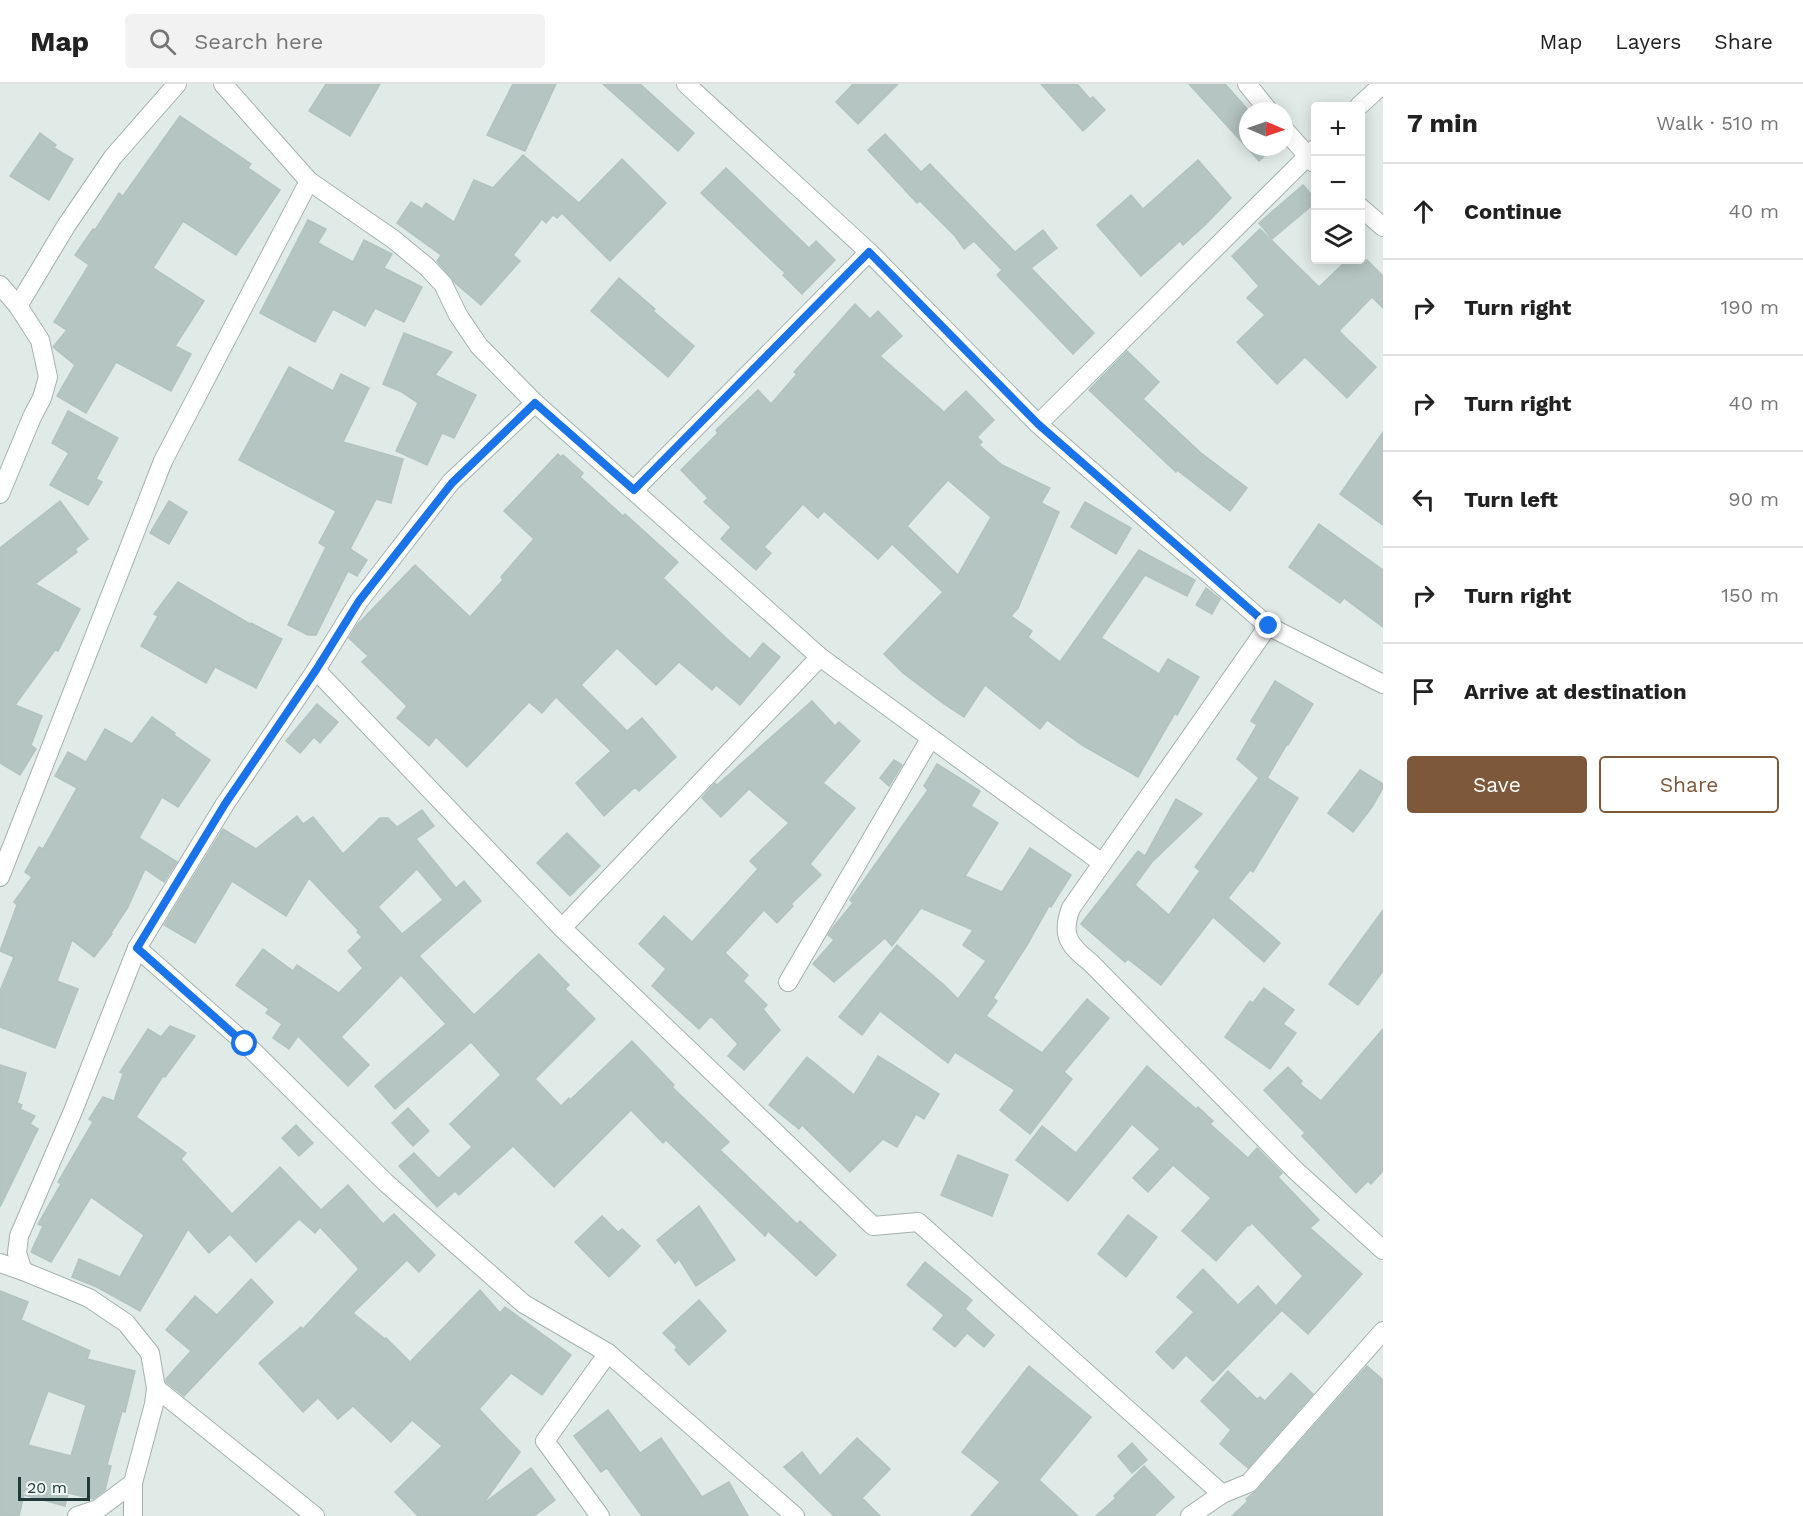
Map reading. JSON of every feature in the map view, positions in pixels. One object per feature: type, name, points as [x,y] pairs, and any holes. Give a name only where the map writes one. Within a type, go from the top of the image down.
[{"type":"street","points":[[18,306],[66,226],[113,158],[177,84]]},
{"type":"street","points":[[223,84],[309,181],[393,239],[427,267],[443,284],[458,315],[479,346],[535,403],[820,657],[1102,863]]},
{"type":"street","points":[[686,84],[869,252],[1038,424],[1269,626],[1383,684]]},
{"type":"street","points":[[1247,84],[1262,102]]},
{"type":"street","points":[[1363,102],[1383,84]]},
{"type":"street","points":[[1293,138],[1311,155]]},
{"type":"street","points":[[1038,424],[1311,157]]},
{"type":"street","points":[[0,877],[164,461],[309,181]]},
{"type":"street","points":[[1363,210],[1383,227]]},
{"type":"street","points":[[634,490],[869,252]]},
{"type":"street","points":[[0,285],[18,306],[40,340],[48,377],[42,398],[0,494]]},
{"type":"street","points":[[23,1271],[17,1253],[19,1236],[73,1111],[137,948],[225,804],[316,670],[359,601],[452,483],[535,403]]},
{"type":"street","points":[[1269,626],[1071,908],[1066,929],[1076,950],[1295,1170],[1383,1250]]},
{"type":"street","points":[[562,928],[820,657]]},
{"type":"street","points":[[316,670],[562,928],[873,1226],[918,1222],[1222,1494]]},
{"type":"street","points":[[788,982],[930,739]]},
{"type":"street","points":[[137,948],[245,1044],[385,1182],[524,1304],[608,1353],[795,1516]]},
{"type":"street","points":[[0,1263],[89,1298],[126,1323],[150,1353],[156,1388],[154,1404],[133,1483],[133,1516]]},
{"type":"street","points":[[1190,1516],[1222,1494],[1249,1482],[1383,1330]]},
{"type":"street","points":[[600,1516],[545,1441],[608,1353]]},
{"type":"street","points":[[156,1388],[315,1516]]},
{"type":"street","points":[[77,1516],[98,1509],[133,1483]]},
{"type":"building","points":[[326,84],[380,84],[350,136],[309,111]]},
{"type":"building","points":[[513,84],[556,84],[525,151],[487,135]]},
{"type":"building","points":[[603,84],[640,84],[694,133],[678,151]]},
{"type":"building","points":[[853,84],[898,84],[858,124],[836,102]]},
{"type":"building","points":[[1041,84],[1077,84],[1090,99],[1093,97],[1105,110],[1083,131]]},
{"type":"building","points":[[1189,84],[1225,84],[1241,102],[1239,102],[1239,139]]},
{"type":"building","points":[[180,116],[251,164],[248,168],[280,190],[236,255],[183,221],[153,268],[204,301],[175,346],[191,354],[171,391],[116,362],[86,413],[57,396],[75,365],[53,347],[67,330],[54,322],[89,265],[75,255],[93,229],[95,230],[119,193],[123,196]]},
{"type":"building","points":[[40,133],[56,145],[54,148],[73,159],[49,200],[10,176]]},
{"type":"building","points":[[885,134],[921,172],[930,164],[1015,252],[1043,230],[1057,248],[1031,268],[1094,333],[1073,354],[997,275],[1002,270],[974,241],[964,249],[955,236],[920,201],[917,203],[868,150]]},
{"type":"building","points":[[523,155],[579,203],[622,159],[666,203],[610,261],[562,213],[557,218],[553,215],[546,223],[542,219],[513,255],[520,261],[481,305],[454,282],[437,261],[441,255],[397,223],[411,202],[422,209],[426,203],[454,222],[474,180],[493,188]]},
{"type":"building","points":[[1254,156],[1264,156],[1259,161]]},
{"type":"building","points":[[1198,160],[1231,198],[1183,245],[1180,241],[1141,276],[1097,225],[1131,195],[1143,209]]},
{"type":"building","points":[[726,168],[809,248],[816,241],[835,260],[802,294],[783,275],[785,273],[701,193]]},
{"type":"building","points":[[1303,185],[1311,194],[1311,206],[1272,239],[1259,223]]},
{"type":"building","points":[[308,220],[326,229],[318,243],[353,262],[364,240],[392,254],[384,268],[422,287],[404,322],[375,308],[365,326],[333,309],[315,342],[260,313]]},
{"type":"building","points":[[1260,229],[1319,287],[1343,264],[1365,264],[1365,260],[1383,276],[1383,308],[1372,297],[1339,331],[1376,367],[1347,398],[1305,357],[1277,384],[1237,342],[1265,315],[1247,298],[1259,286],[1232,256]]},
{"type":"building","points":[[619,278],[694,346],[668,377],[591,311]]},
{"type":"building","points":[[855,304],[870,319],[878,311],[902,336],[880,356],[944,412],[966,391],[994,420],[977,437],[982,442],[979,445],[1002,465],[1050,488],[1041,503],[1059,512],[1018,608],[1011,616],[1032,631],[1028,637],[1060,662],[1139,550],[1195,580],[1187,596],[1145,575],[1101,638],[1159,674],[1168,659],[1199,677],[1138,777],[1082,745],[1047,720],[1040,729],[985,685],[964,717],[903,673],[884,654],[943,592],[892,544],[878,559],[824,511],[818,518],[803,504],[764,547],[771,553],[756,570],[721,539],[731,527],[704,502],[708,498],[681,470],[718,433],[716,430],[758,390],[771,404],[797,374],[794,372]],"holes":[[[948,480],[991,517],[958,575],[907,526]]]},
{"type":"building","points":[[404,333],[452,352],[435,375],[476,395],[454,438],[442,433],[427,465],[396,451],[418,403],[400,391],[383,384]]},
{"type":"building","points":[[1127,351],[1159,382],[1143,399],[1201,453],[1247,488],[1230,511],[1177,470],[1176,472],[1089,390]]},
{"type":"building","points":[[289,367],[333,391],[341,374],[369,388],[343,442],[403,459],[391,503],[376,499],[350,549],[367,560],[357,576],[348,571],[316,635],[308,635],[288,625],[326,547],[319,543],[336,511],[239,460]]},
{"type":"building","points":[[68,411],[118,438],[96,479],[102,482],[88,505],[50,485],[69,453],[52,443]]},
{"type":"building","points":[[1383,432],[1383,525],[1340,494]]},
{"type":"building","points":[[558,454],[561,457],[563,455],[583,473],[580,477],[623,516],[625,514],[678,562],[663,578],[726,638],[750,659],[763,643],[780,657],[740,705],[716,685],[712,690],[679,662],[656,685],[617,648],[581,685],[627,731],[642,718],[676,757],[639,791],[635,787],[604,816],[576,783],[611,751],[556,697],[542,713],[529,702],[467,767],[436,737],[429,746],[397,718],[407,706],[362,662],[368,656],[349,638],[357,625],[415,565],[470,617],[503,580],[501,577],[534,539],[504,511]]},
{"type":"building","points":[[60,501],[88,539],[75,549],[77,552],[35,584],[80,609],[58,651],[55,650],[15,705],[42,716],[31,745],[36,749],[20,775],[0,763],[0,548]]},
{"type":"building","points":[[169,501],[187,512],[169,544],[150,533]]},
{"type":"building","points":[[1085,502],[1131,528],[1116,554],[1071,527]]},
{"type":"building","points":[[1319,524],[1383,570],[1383,627],[1344,598],[1340,603],[1289,567]]},
{"type":"building","points":[[178,582],[250,624],[282,639],[256,688],[215,667],[206,683],[141,646],[158,616],[154,614]]},
{"type":"building","points":[[1206,588],[1220,599],[1212,614],[1196,605]]},
{"type":"building","points":[[1275,681],[1313,704],[1267,778],[1298,798],[1253,872],[1250,870],[1228,898],[1280,943],[1264,962],[1213,917],[1161,985],[1128,959],[1125,962],[1081,924],[1138,851],[1145,856],[1176,799],[1202,814],[1152,862],[1135,885],[1169,915],[1200,871],[1195,867],[1259,778],[1237,759],[1257,725],[1251,721]]},
{"type":"building","points":[[812,701],[835,726],[839,722],[860,741],[823,783],[855,808],[810,864],[821,875],[791,904],[793,906],[777,923],[764,910],[725,953],[748,975],[743,981],[767,1005],[763,1009],[780,1030],[744,1070],[728,1056],[738,1044],[711,1016],[699,1029],[652,986],[666,969],[639,944],[664,916],[692,942],[758,869],[750,861],[789,823],[749,789],[721,817],[702,798],[715,783],[717,785]]},
{"type":"building","points":[[317,704],[338,722],[320,743],[314,737],[300,753],[286,741]]},
{"type":"building","points":[[152,717],[210,760],[178,807],[162,797],[139,838],[177,862],[164,882],[145,869],[128,907],[112,934],[94,957],[72,940],[57,981],[78,989],[55,1048],[0,1027],[0,991],[14,957],[0,951],[17,905],[14,902],[32,877],[25,872],[39,847],[43,849],[77,788],[55,776],[68,752],[86,762],[105,729],[132,744]]},
{"type":"building","points":[[894,760],[902,765],[889,786],[880,778]]},
{"type":"building","points":[[937,764],[980,791],[971,806],[998,823],[965,876],[1002,892],[1030,848],[1071,875],[1051,907],[1049,906],[993,998],[997,1001],[986,1016],[1042,1053],[1087,999],[1109,1018],[1064,1072],[1072,1079],[1030,1134],[1000,1110],[1015,1090],[955,1052],[948,1063],[880,1011],[862,1035],[839,1017],[897,945],[958,999],[986,961],[963,945],[973,930],[921,908],[892,946],[885,938],[834,982],[813,964],[834,940],[828,935],[853,903],[850,900],[928,790],[924,786]]},
{"type":"building","points":[[1360,770],[1383,784],[1383,788],[1353,832],[1328,813]]},
{"type":"building","points":[[422,810],[434,826],[416,839],[456,888],[464,881],[481,901],[419,956],[474,1015],[539,954],[569,985],[565,989],[595,1019],[535,1079],[561,1106],[632,1041],[674,1085],[672,1087],[729,1142],[720,1150],[797,1224],[800,1221],[836,1255],[816,1276],[768,1231],[765,1236],[666,1140],[663,1143],[631,1110],[554,1187],[513,1146],[459,1195],[455,1191],[437,1207],[399,1166],[414,1153],[439,1178],[472,1147],[450,1124],[501,1075],[471,1042],[395,1109],[375,1086],[446,1024],[401,975],[341,1037],[369,1065],[348,1086],[298,1036],[289,1049],[273,1038],[282,1024],[266,1013],[269,1009],[236,985],[263,949],[293,971],[297,965],[339,993],[363,968],[348,951],[362,937],[357,932],[359,931],[309,878],[286,916],[232,881],[195,943],[164,925],[223,829],[256,849],[297,816],[303,824],[313,817],[343,854],[380,818],[388,818],[397,827]],"holes":[[[417,869],[443,900],[402,934],[378,907]]]},
{"type":"building","points":[[567,833],[600,866],[570,896],[537,863]]},
{"type":"building","points":[[1383,910],[1383,971],[1358,1005],[1329,984]]},
{"type":"building","points":[[1264,988],[1294,1010],[1283,1024],[1296,1033],[1270,1069],[1225,1037],[1250,1001],[1253,1003]]},
{"type":"building","points":[[170,1026],[195,1036],[165,1077],[163,1076],[136,1117],[186,1153],[181,1159],[232,1214],[280,1167],[321,1210],[348,1185],[383,1224],[394,1214],[435,1255],[419,1272],[407,1260],[353,1313],[386,1338],[410,1362],[480,1290],[500,1313],[505,1307],[571,1355],[542,1395],[511,1373],[479,1409],[520,1452],[483,1504],[531,1468],[555,1500],[534,1516],[418,1516],[395,1492],[442,1446],[412,1420],[391,1442],[353,1406],[338,1419],[318,1398],[303,1412],[259,1363],[301,1327],[303,1329],[359,1269],[320,1227],[315,1233],[299,1219],[256,1262],[230,1234],[209,1253],[188,1229],[140,1311],[97,1287],[72,1277],[79,1259],[120,1277],[144,1235],[91,1197],[51,1262],[31,1252],[43,1226],[38,1224],[61,1184],[58,1182],[93,1122],[89,1119],[103,1097],[114,1101],[123,1074],[120,1072],[148,1029],[161,1037]]},
{"type":"building","points":[[1383,1029],[1383,1171],[1371,1184],[1368,1181],[1356,1193],[1302,1136],[1305,1133],[1264,1090],[1288,1067],[1302,1081],[1300,1084],[1321,1101]]},
{"type":"building","points":[[878,1056],[939,1094],[924,1119],[916,1114],[897,1147],[883,1139],[850,1172],[802,1125],[799,1129],[769,1105],[807,1057],[854,1095]]},
{"type":"building","points":[[0,1065],[26,1073],[17,1103],[22,1105],[20,1109],[35,1116],[30,1124],[38,1129],[0,1207]]},
{"type":"building","points":[[1147,1066],[1196,1109],[1198,1107],[1213,1121],[1210,1124],[1248,1158],[1257,1148],[1282,1173],[1278,1177],[1319,1220],[1310,1228],[1362,1274],[1308,1334],[1277,1306],[1281,1311],[1213,1381],[1186,1355],[1173,1369],[1156,1352],[1194,1312],[1177,1297],[1203,1269],[1238,1305],[1258,1286],[1276,1306],[1303,1276],[1252,1223],[1216,1261],[1182,1231],[1211,1198],[1173,1165],[1148,1192],[1133,1178],[1160,1149],[1132,1124],[1068,1201],[1016,1160],[1042,1126],[1076,1153]]},
{"type":"building","points":[[408,1108],[429,1131],[413,1146],[392,1123]]},
{"type":"building","points":[[296,1125],[313,1143],[299,1156],[282,1138]]},
{"type":"building","points":[[958,1155],[1008,1175],[992,1216],[941,1195]]},
{"type":"building","points":[[699,1206],[735,1260],[696,1286],[679,1259],[675,1263],[657,1240]]},
{"type":"building","points":[[1128,1215],[1157,1237],[1126,1277],[1098,1254]]},
{"type":"building","points":[[602,1216],[618,1232],[622,1229],[640,1246],[609,1277],[575,1242]]},
{"type":"building","points":[[925,1262],[972,1300],[965,1309],[994,1335],[984,1347],[967,1333],[955,1347],[933,1329],[944,1315],[907,1285]]},
{"type":"building","points":[[251,1279],[273,1302],[184,1396],[166,1382],[166,1379],[191,1351],[166,1330],[195,1296],[217,1315]]},
{"type":"building","points":[[0,1291],[28,1302],[21,1320],[90,1351],[87,1359],[135,1371],[125,1412],[122,1411],[107,1465],[111,1466],[105,1490],[93,1499],[68,1493],[65,1506],[24,1495],[19,1516],[0,1516]],"holes":[[[48,1391],[86,1405],[71,1456],[28,1445]]]},
{"type":"building","points":[[699,1300],[726,1331],[689,1365],[675,1350],[677,1347],[663,1333]]},
{"type":"building","points":[[1029,1366],[1091,1417],[1039,1480],[1078,1516],[971,1516],[1000,1482],[962,1452]]},
{"type":"building","points":[[1367,1366],[1383,1380],[1383,1516],[1232,1516],[1248,1501],[1246,1499],[1257,1490]]},
{"type":"building","points":[[1228,1371],[1257,1399],[1260,1397],[1265,1401],[1291,1373],[1313,1394],[1248,1468],[1220,1444],[1231,1430],[1201,1401]]},
{"type":"building","points":[[608,1410],[640,1453],[661,1438],[702,1497],[729,1482],[748,1516],[642,1516],[607,1468],[601,1472],[574,1436]]},
{"type":"building","points":[[857,1438],[890,1469],[862,1498],[880,1516],[834,1516],[784,1467],[802,1452],[820,1476]]},
{"type":"building","points":[[1132,1443],[1147,1460],[1132,1473],[1118,1456]]},
{"type":"building","points":[[1144,1466],[1174,1497],[1154,1516],[1096,1516],[1116,1498],[1114,1496]]},
{"type":"route","points":[[245,1044],[137,948],[225,804],[316,670],[359,601],[452,483],[535,403],[634,490],[869,252],[1038,424],[1269,626]]}]
